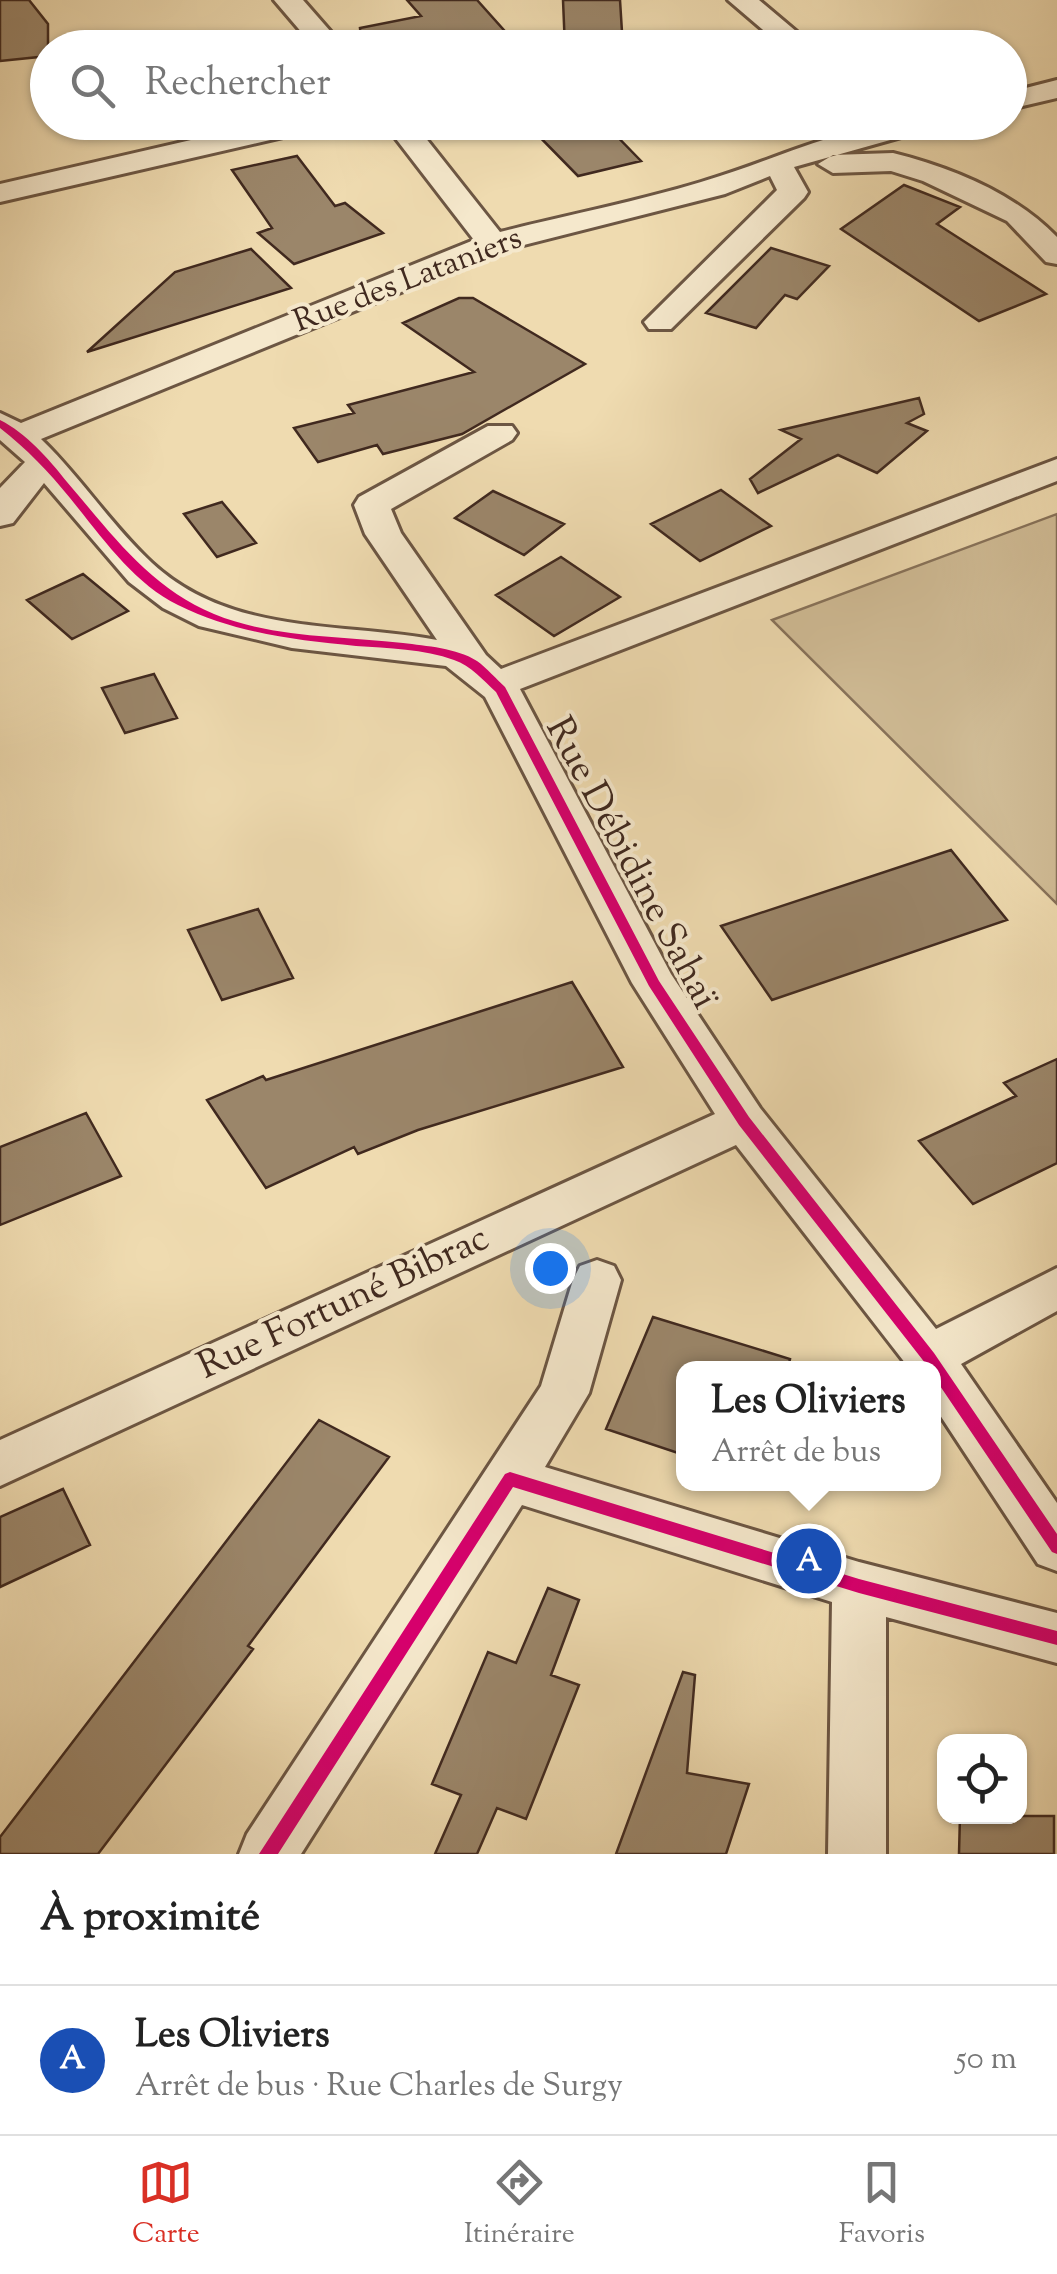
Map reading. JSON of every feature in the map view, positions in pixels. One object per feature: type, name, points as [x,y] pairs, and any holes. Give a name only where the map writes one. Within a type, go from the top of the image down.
[{"type":"street","points":[[288,0],[315,30]]},
{"type":"street","points":[[742,0],[780,30]]},
{"type":"street","points":[[1027,97],[1057,89]]},
{"type":"street","points":[[0,193],[231,140]]},
{"type":"street","points":[[411,140],[492,243]]},
{"type":"street","points":[[789,164],[828,140]]},
{"type":"street","name":"Rue des Lataniers","points":[[22,440],[492,243],[714,188],[866,140]]},
{"type":"street","points":[[789,164],[893,162],[934,175],[1018,215],[1057,255]]},
{"type":"street","points":[[660,322],[793,192],[789,164]]},
{"type":"street","name":"Rue Débidine Sahaï","points":[[500,432],[372,505],[384,534],[484,675],[511,704],[654,984],[744,1121],[932,1361]]},
{"type":"street","points":[[0,515],[8,500],[22,440]]},
{"type":"street","points":[[22,440],[144,576],[196,610],[258,632],[435,651],[484,675],[1057,470]]},
{"type":"street","name":"Rue Fortuné Bibrac","points":[[0,1464],[744,1121]]},
{"type":"street","points":[[268,1854],[564,1392],[597,1280]]},
{"type":"street","points":[[929,1357],[1057,1288]]},
{"type":"street","name":"Rue Débidine Sahaï","points":[[941,1375],[1057,1547]]},
{"type":"street","points":[[510,1479],[859,1586],[1057,1638]]},
{"type":"street","points":[[858,1854],[859,1586]]},
{"type":"shaded area","points":[[1057,514],[1057,904],[772,620]]},
{"type":"building","points":[[0,0],[29,0],[48,24],[48,30],[30,30],[30,58],[0,61]]},
{"type":"building","points":[[407,0],[477,0],[504,30],[360,30],[421,16]]},
{"type":"building","points":[[563,0],[620,0],[622,30],[564,30]]},
{"type":"building","points":[[543,140],[621,140],[641,161],[578,176]]},
{"type":"building","points":[[297,156],[335,206],[345,203],[383,233],[294,264],[258,233],[272,228],[232,170]]},
{"type":"building","points":[[904,185],[960,207],[937,224],[1046,294],[979,321],[841,229]]},
{"type":"building","points":[[771,248],[829,266],[797,299],[785,295],[756,328],[706,313]]},
{"type":"building","points":[[251,249],[291,288],[87,352],[175,272]]},
{"type":"building","points":[[459,298],[473,298],[585,364],[462,434],[383,454],[377,445],[318,462],[294,428],[354,413],[348,405],[474,372],[403,323]]},
{"type":"building","points":[[919,398],[924,414],[907,423],[927,431],[877,473],[838,455],[758,493],[750,479],[801,439],[781,430]]},
{"type":"building","points":[[721,490],[771,526],[700,561],[651,524]]},
{"type":"building","points":[[493,491],[564,524],[524,555],[455,518]]},
{"type":"building","points":[[222,502],[256,543],[217,557],[184,514]]},
{"type":"building","points":[[561,557],[620,597],[554,636],[496,595]]},
{"type":"building","points":[[83,574],[128,611],[72,639],[27,600]]},
{"type":"building","points":[[154,674],[177,718],[125,733],[102,688]]},
{"type":"building","points":[[951,850],[1007,920],[772,1000],[721,926]]},
{"type":"building","points":[[258,909],[293,978],[222,1000],[188,930]]},
{"type":"building","points":[[572,982],[623,1067],[418,1130],[358,1154],[354,1147],[266,1188],[207,1100],[263,1076],[266,1080]]},
{"type":"building","points":[[1057,1059],[1057,1163],[973,1204],[919,1141],[1016,1096],[1004,1083]]},
{"type":"building","points":[[86,1113],[121,1176],[0,1225],[0,1147]]},
{"type":"building","points":[[653,1317],[790,1359],[676,1361],[676,1452],[606,1429]]},
{"type":"building","points":[[319,1420],[389,1457],[248,1646],[253,1649],[98,1854],[0,1854],[0,1837]]},
{"type":"building","points":[[63,1489],[90,1545],[0,1587],[0,1517]]},
{"type":"building","points":[[548,1588],[579,1600],[551,1675],[579,1685],[526,1819],[497,1808],[477,1854],[435,1854],[461,1795],[432,1784],[488,1652],[516,1663]]},
{"type":"building","points":[[683,1672],[695,1675],[687,1773],[749,1784],[726,1854],[616,1854]]},
{"type":"building","points":[[1027,1816],[1054,1816],[1054,1854],[959,1854],[960,1824],[1027,1824]]},
{"type":"cycle path","points":[[0,423],[40,457],[123,555],[176,600],[251,629],[456,656],[473,664],[501,690],[654,983],[744,1121],[932,1361]]},
{"type":"cycle path","points":[[941,1375],[1057,1547]]},
{"type":"cycle path","points":[[268,1854],[510,1479],[859,1586],[1057,1638]]},
{"type":"place","name":"Les Oliviers","points":[[809,1561]]}]
